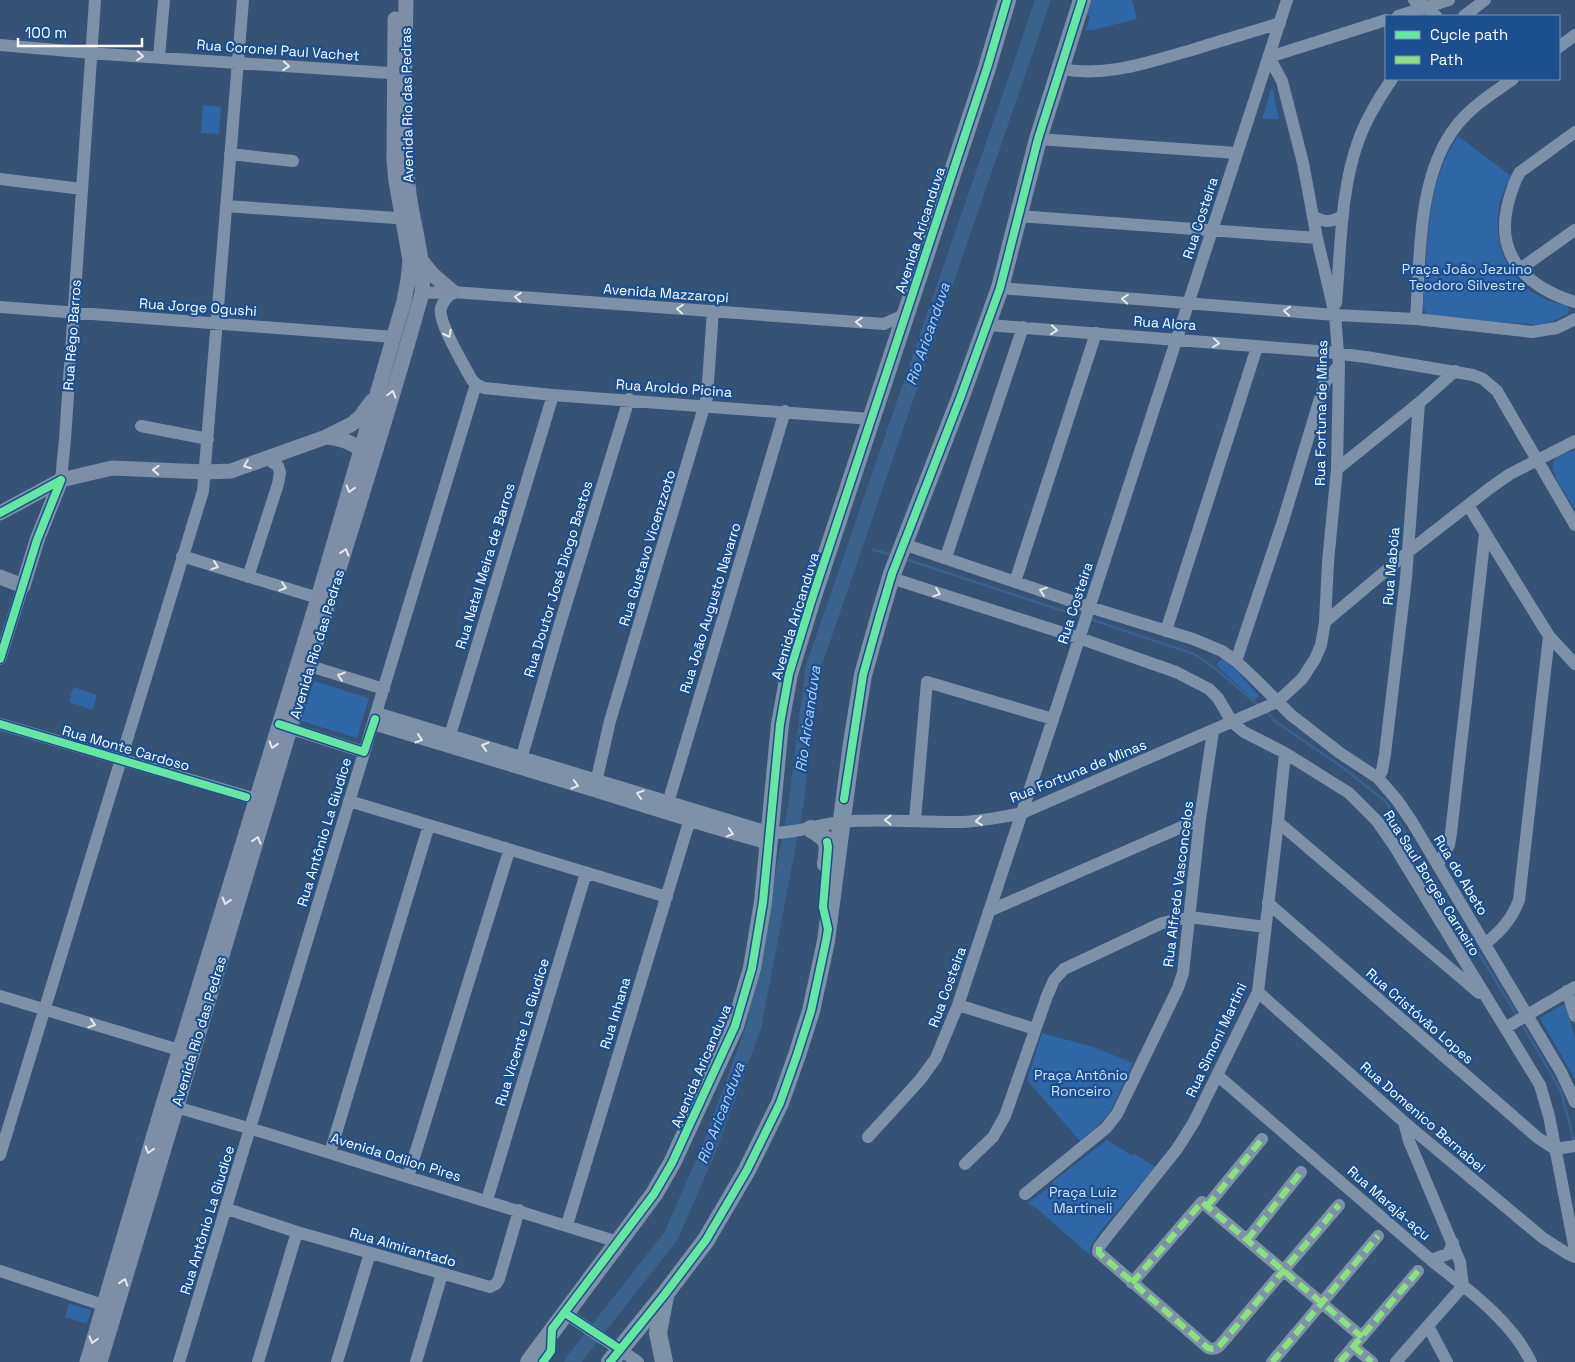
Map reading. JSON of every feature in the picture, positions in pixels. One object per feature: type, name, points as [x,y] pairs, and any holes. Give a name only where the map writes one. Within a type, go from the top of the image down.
[{"type":"highway","name":"Avenida Aricanduva","points":[[529,1362],[654,1194],[672,1163],[735,1026],[752,968],[775,837],[780,724],[789,674],[810,602],[987,68],[1007,0]]},
{"type":"highway","points":[[624,1356],[665,1294],[706,1240],[747,1170],[780,1103],[811,1011],[828,929],[826,829],[863,675],[891,576],[988,324],[1000,288],[1038,139],[1082,0]]},
{"type":"highway","points":[[826,829],[828,847],[823,907],[828,929]]},
{"type":"highway","points":[[664,1362],[658,1333],[665,1294]]},
{"type":"highway","points":[[543,1362],[550,1351],[552,1329]]},
{"type":"main road","name":"Avenida Rio das Pedras","points":[[304,664],[318,598],[379,392],[408,280],[410,260],[406,161],[399,74],[396,0]]},
{"type":"main road","name":"Avenida Rio das Pedras","points":[[399,74],[406,0]]},
{"type":"main road","name":"Avenida Rio das Pedras","points":[[87,1362],[110,1306],[169,1105],[304,664],[372,465],[422,293],[420,259],[407,218]]},
{"type":"main road","points":[[420,259],[432,274],[453,292]]},
{"type":"main road","points":[[404,301],[416,294],[422,293]]},
{"type":"main road","points":[[0,513],[61,480],[112,468],[205,472],[231,471],[326,437],[352,424],[361,416],[379,392]]},
{"type":"main road","points":[[326,437],[348,441],[362,451],[372,465]]},
{"type":"main road","name":"Rua Rêgo Barros","points":[[23,586],[61,480]]},
{"type":"main road","points":[[0,577],[23,586]]},
{"type":"main road","name":"Avenida Rio das Pedras","points":[[100,1362],[110,1306]]},
{"type":"street","name":"Rua Rêgo Barros","points":[[61,480],[95,0]]},
{"type":"street","points":[[159,57],[164,0]]},
{"type":"street","points":[[0,1155],[203,491],[243,0]]},
{"type":"street","points":[[1270,57],[1287,0]]},
{"type":"street","points":[[1414,0],[1435,15]]},
{"type":"street","points":[[1401,15],[1449,0]]},
{"type":"street","points":[[1465,15],[1485,0]]},
{"type":"street","points":[[1270,57],[1385,20]]},
{"type":"street","points":[[1059,68],[1072,71],[1088,71],[1127,67],[1280,23]]},
{"type":"street","points":[[1560,46],[1575,35]]},
{"type":"street","name":"Rua Coronel Paul Vachet","points":[[0,45],[399,74]]},
{"type":"street","name":"Rua Costeira","points":[[868,1137],[920,1080],[936,1058],[958,1005],[1270,57]]},
{"type":"street","name":"Rua Fortuna de Minas","points":[[775,837],[826,829],[915,820],[962,822],[1022,813],[1273,704],[1302,679],[1315,659],[1321,645],[1325,622],[1328,562],[1337,469],[1339,359],[1335,315],[1317,238],[1303,163],[1282,81],[1270,57]]},
{"type":"street","points":[[1335,315],[1343,216],[1351,165],[1358,140],[1368,118],[1391,80]]},
{"type":"street","points":[[1416,319],[1424,212],[1430,178],[1437,160],[1446,141],[1469,111],[1512,80]]},
{"type":"street","points":[[1575,132],[1520,172],[1514,181],[1510,194],[1504,227],[1505,241],[1509,251],[1520,269],[1533,283],[1544,290],[1575,302]]},
{"type":"street","points":[[1038,139],[1237,153]]},
{"type":"street","points":[[230,154],[293,161]]},
{"type":"street","points":[[0,179],[82,190]]},
{"type":"street","points":[[226,206],[407,218]]},
{"type":"street","points":[[1018,216],[1317,238]]},
{"type":"street","points":[[1313,216],[1328,222],[1343,216]]},
{"type":"street","points":[[1520,269],[1575,230]]},
{"type":"street","points":[[1000,288],[1335,315],[1416,319],[1532,332],[1557,328],[1575,319]]},
{"type":"street","points":[[453,292],[441,307],[441,321],[476,384]]},
{"type":"street","name":"Avenida Mazzaropi","points":[[422,293],[453,292],[884,324],[906,314]]},
{"type":"street","name":"Rua Jorge Ogushi","points":[[0,307],[394,337]]},
{"type":"street","name":"Rua Gustavo Vicenzzoto","points":[[595,785],[610,721],[707,397],[713,311]]},
{"type":"street","name":"Rua Alora","points":[[988,324],[1258,347],[1339,359],[1455,370],[1478,377],[1492,385],[1575,525]]},
{"type":"street","points":[[946,558],[1023,327]]},
{"type":"street","points":[[1015,582],[1096,334]]},
{"type":"street","points":[[1166,630],[1258,347]]},
{"type":"street","points":[[1236,661],[1283,521],[1325,382],[1339,359]]},
{"type":"street","points":[[1337,469],[1419,403],[1455,370]]},
{"type":"street","name":"Rua Aroldo Picina","points":[[476,384],[484,388],[553,395],[629,399],[871,419]]},
{"type":"street","name":"Rua Antônio La Giudice","points":[[179,1362],[476,384]]},
{"type":"street","name":"Rua Natal Meira de Barros","points":[[449,742],[553,395]]},
{"type":"street","name":"Rua Doutor José Diogo Bastos","points":[[520,763],[629,399]]},
{"type":"street","name":"Rua Mabóia","points":[[1378,778],[1382,771],[1385,754],[1408,552],[1419,403]]},
{"type":"street","name":"Rua João Augusto Navarro","points":[[667,808],[785,411]]},
{"type":"street","points":[[141,426],[208,440]]},
{"type":"street","points":[[1325,622],[1408,552],[1510,474],[1575,441]]},
{"type":"street","points":[[248,577],[280,473],[278,466],[266,458]]},
{"type":"street","points":[[1468,505],[1549,636],[1575,664]]},
{"type":"street","points":[[1438,864],[1449,845],[1451,833],[1485,534]]},
{"type":"street","name":"Rua do Abeto","points":[[902,546],[946,558],[1015,582],[1087,611],[1166,630],[1207,644],[1236,661],[1273,704],[1378,778],[1397,800],[1438,864],[1525,1016],[1561,1072],[1575,1102]]},
{"type":"street","points":[[182,556],[318,598]]},
{"type":"street","name":"Rua Saul Borges Carneiro","points":[[891,576],[1080,634],[1176,672],[1209,689],[1218,698],[1232,722],[1244,732],[1285,754],[1349,793],[1366,809],[1378,821],[1393,844],[1488,1001],[1507,1027],[1540,1085],[1558,1149],[1575,1250]]},
{"type":"street","name":"Rua Rêgo Barros","points":[[0,659],[23,586]]},
{"type":"street","points":[[1485,944],[1501,931],[1510,920],[1519,900],[1549,636]]},
{"type":"street","points":[[304,664],[384,689]]},
{"type":"street","points":[[915,820],[925,686],[928,682],[1053,719]]},
{"type":"street","points":[[375,718],[667,808],[775,837]]},
{"type":"street","name":"Rua Monte Cardoso","points":[[0,724],[262,802]]},
{"type":"street","points":[[285,726],[364,752]]},
{"type":"street","name":"Rua Alfredo Vasconcelos","points":[[1025,1194],[1088,1144],[1106,1128],[1117,1114],[1178,988],[1183,973],[1200,820],[1213,731]]},
{"type":"street","name":"Rua Simoni Martini","points":[[1132,1283],[1099,1253],[1099,1247],[1177,1150],[1194,1122],[1258,992],[1285,754]]},
{"type":"street","points":[[349,801],[509,851],[667,897]]},
{"type":"street","name":"Rua Inhana","points":[[567,1225],[691,815]]},
{"type":"street","points":[[989,912],[1200,820]]},
{"type":"street","points":[[1278,822],[1488,1001]]},
{"type":"street","points":[[330,1153],[429,825]]},
{"type":"street","points":[[408,1177],[509,851]]},
{"type":"street","name":"Rua Vicente La Giudice","points":[[487,1200],[586,873]]},
{"type":"street","name":"Rua Cristóvão Lopes","points":[[1268,903],[1522,1126],[1558,1149]]},
{"type":"street","points":[[966,1164],[993,1137],[1006,1116],[1035,1029],[1054,980],[1064,969],[1162,923],[1190,917],[1265,927]]},
{"type":"street","points":[[1435,955],[1445,948],[1448,935]]},
{"type":"street","points":[[1507,1027],[1571,989],[1575,1016]]},
{"type":"street","name":"Rua Domenico Bernabei","points":[[1258,992],[1404,1122],[1543,1238],[1575,1257]]},
{"type":"street","points":[[0,996],[186,1052]]},
{"type":"street","points":[[958,1005],[1035,1029]]},
{"type":"street","name":"Rua Marajá-açu","points":[[1218,1075],[1510,1328],[1531,1362]]},
{"type":"street","name":"Avenida Odilon Pires","points":[[169,1105],[487,1200],[618,1242]]},
{"type":"street","points":[[1396,1362],[1463,1286],[1460,1262],[1407,1134],[1404,1122]]},
{"type":"street","points":[[1207,1206],[1262,1139]]},
{"type":"street","points":[[1415,1152],[1422,1146],[1434,1146]]},
{"type":"street","points":[[1558,1149],[1575,1146]]},
{"type":"street","points":[[1247,1240],[1302,1172]]},
{"type":"street","points":[[1339,1205],[1283,1270],[1222,1343],[1217,1348],[1208,1348],[1132,1283],[1202,1202],[1207,1206],[1247,1240],[1283,1270],[1322,1303],[1358,1342],[1372,1362]]},
{"type":"street","name":"Rua Almirantado","points":[[226,1209],[297,1232],[490,1287],[496,1284],[499,1279],[519,1210]]},
{"type":"street","points":[[258,1362],[297,1232]]},
{"type":"street","points":[[1272,1362],[1378,1236]]},
{"type":"street","points":[[1431,1260],[1448,1254],[1453,1243]]},
{"type":"street","points":[[337,1362],[370,1253]]},
{"type":"street","points":[[1340,1362],[1418,1270]]},
{"type":"street","points":[[0,1271],[110,1306]]},
{"type":"street","points":[[416,1362],[442,1274]]},
{"type":"street","points":[[564,1313],[624,1356]]},
{"type":"street","points":[[1428,1326],[1447,1362]]},
{"type":"green space","points":[[1092,0],[1132,0],[1137,19],[1086,30],[1090,16],[1087,15]]},
{"type":"green space","points":[[1272,87],[1279,119],[1262,119]]},
{"type":"green space","points":[[203,105],[221,107],[219,134],[201,133]]},
{"type":"green space","name":"Praça João Jezuino Teodoro Silvestre","points":[[1458,136],[1511,176],[1501,200],[1497,225],[1501,250],[1513,273],[1523,285],[1535,294],[1547,300],[1568,306],[1568,314],[1540,325],[1432,317],[1426,313],[1423,307],[1427,241],[1433,197],[1447,155]]},
{"type":"green space","points":[[1575,450],[1575,509],[1563,491],[1553,468],[1557,457]]},
{"type":"green space","points":[[1222,658],[1236,670],[1259,696],[1254,700],[1216,665]]},
{"type":"green space","points":[[314,681],[369,698],[357,738],[301,721]]},
{"type":"green space","points":[[73,687],[97,695],[93,710],[69,702]]},
{"type":"green space","points":[[1565,1005],[1575,1037],[1575,1079],[1540,1018]]},
{"type":"green space","name":"Praça Antônio Ronceiro","points":[[1042,1033],[1093,1047],[1133,1063],[1110,1112],[1100,1124],[1080,1141],[1027,1080]]},
{"type":"green space","name":"Praça Luiz Martineli","points":[[1107,1140],[1133,1156],[1135,1154],[1155,1167],[1101,1230],[1090,1247],[1090,1255],[1035,1207],[1027,1203],[1053,1185],[1052,1182]]},
{"type":"green space","points":[[69,1304],[91,1310],[87,1324],[65,1317]]},
{"type":"waterway","name":"Rio Aricanduva","points":[[572,1362],[671,1236],[710,1146],[754,1026],[796,804],[813,668],[1043,0]]},
{"type":"waterway","points":[[873,550],[892,555]]},
{"type":"waterway","points":[[905,559],[1082,617]]},
{"type":"waterway","points":[[1090,619],[1194,654],[1216,669],[1258,705]]},
{"type":"waterway","points":[[1266,712],[1276,722],[1345,769],[1386,802],[1518,1017]]},
{"type":"waterway","points":[[1522,1024],[1561,1091],[1574,1141]]},
{"type":"marked path","points":[[1207,1206],[1262,1139]]},
{"type":"marked path","points":[[1247,1240],[1301,1172]]},
{"type":"marked path","points":[[1132,1283],[1202,1202],[1362,1337]]},
{"type":"marked path","points":[[1099,1247],[1099,1253],[1208,1348],[1214,1349],[1221,1345],[1339,1205]]},
{"type":"marked path","points":[[1272,1362],[1378,1236]]},
{"type":"marked path","points":[[1340,1362],[1418,1271]]},
{"type":"marked path","points":[[1353,1346],[1372,1362]]},
{"type":"cycle path","points":[[543,1362],[551,1351],[552,1329],[654,1194],[672,1163],[735,1026],[752,968],[763,902],[780,724],[789,674],[987,68],[1007,0]]},
{"type":"cycle path","points":[[844,799],[863,675],[892,574],[961,396],[1000,288],[1038,139],[1082,0]]},
{"type":"cycle path","points":[[0,513],[61,480]]},
{"type":"cycle path","points":[[0,659],[37,540],[61,480]]},
{"type":"cycle path","points":[[279,724],[364,752],[375,719]]},
{"type":"cycle path","points":[[0,724],[246,797]]},
{"type":"cycle path","points":[[610,1362],[706,1240],[747,1170],[780,1103],[811,1011],[826,941],[828,929],[823,907],[827,842]]},
{"type":"cycle path","points":[[565,1313],[620,1349]]}]
